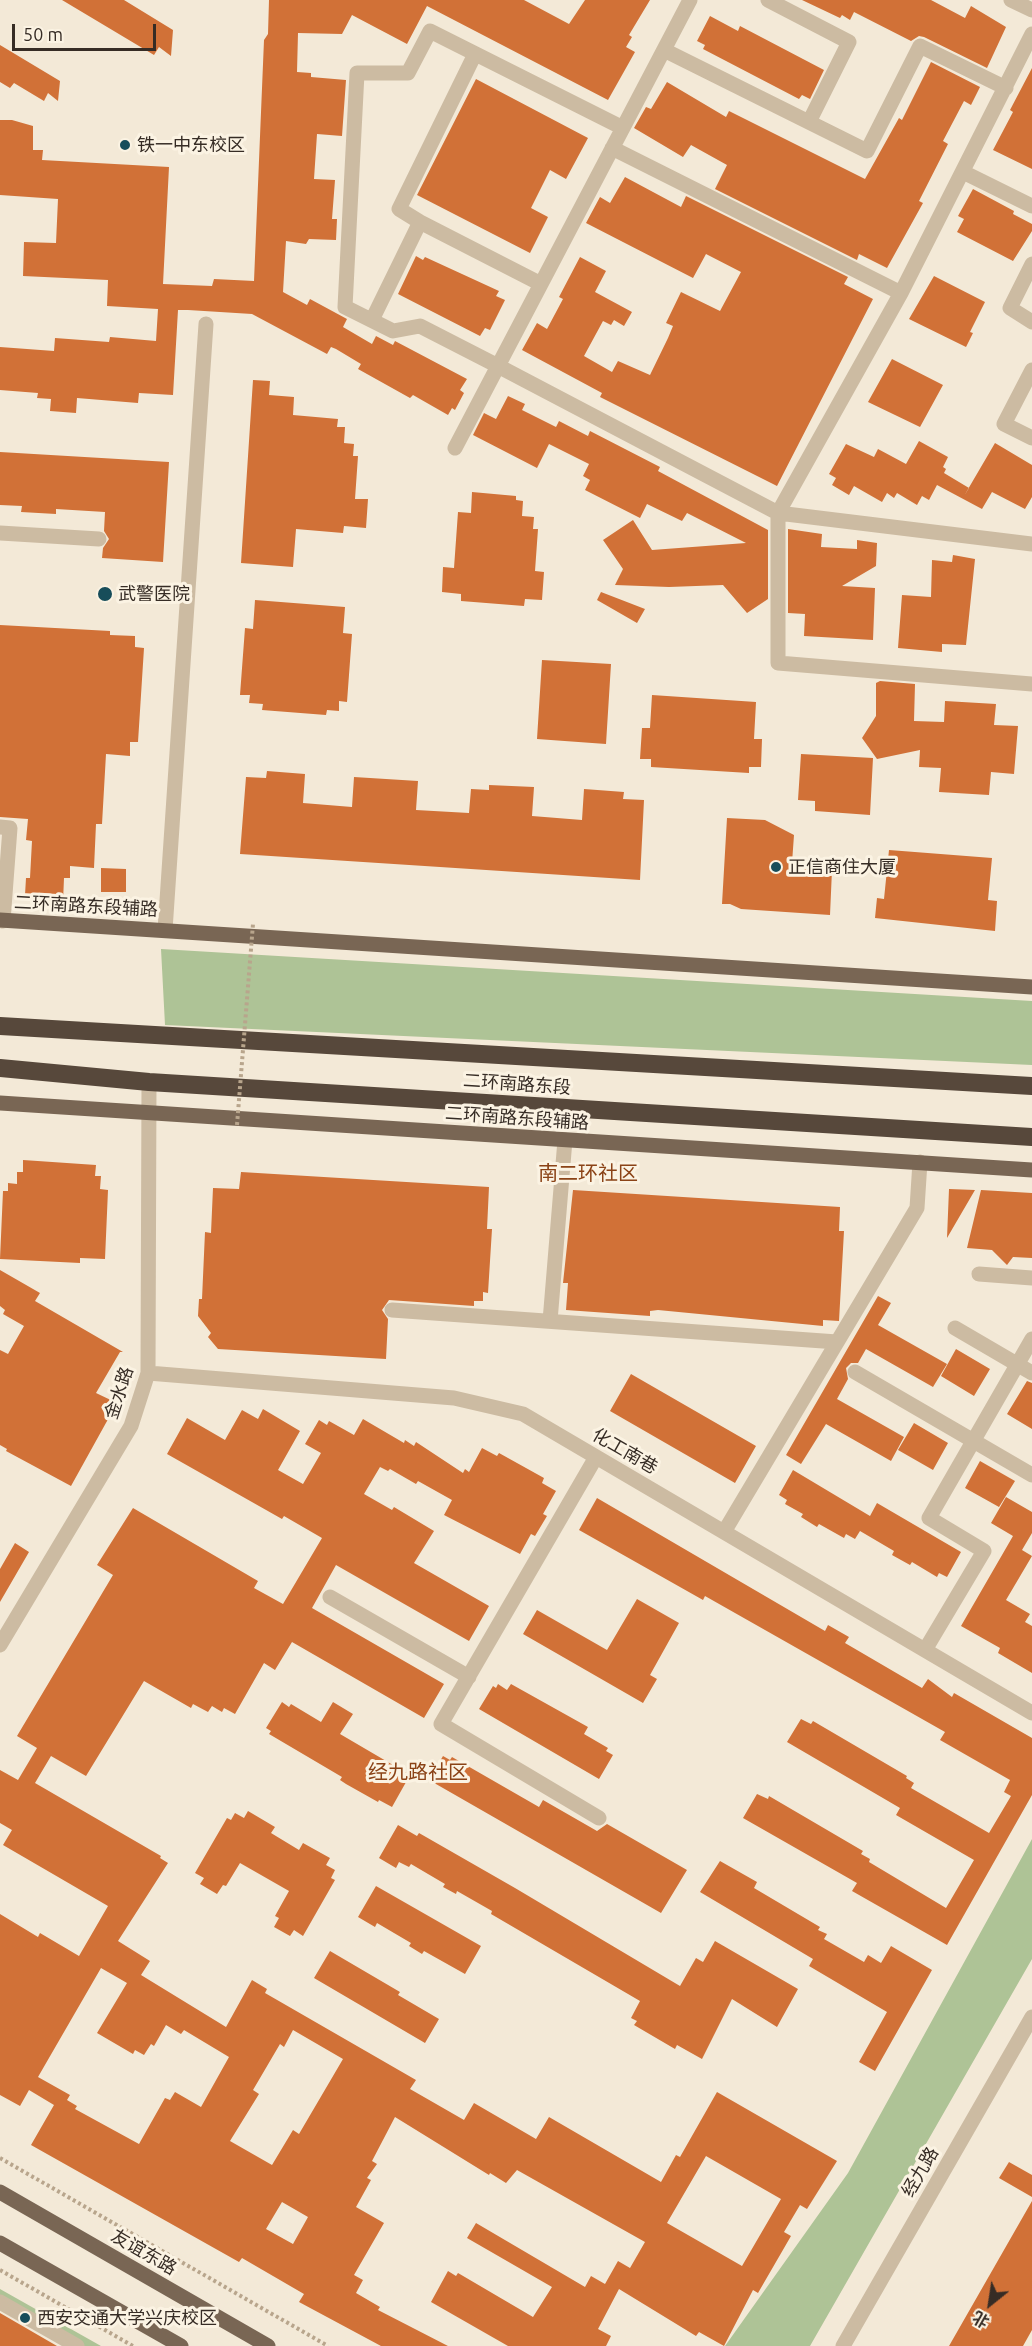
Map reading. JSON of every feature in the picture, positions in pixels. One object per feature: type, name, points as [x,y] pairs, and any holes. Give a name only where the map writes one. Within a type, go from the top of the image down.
[{"type":"highway","name":"二环南路东段","points":[[0,1026],[1032,1086]]},
{"type":"highway","name":"二环南路东段","points":[[0,1068],[149,1082],[1032,1137]]},
{"type":"main road","name":"二环南路东段辅路","points":[[1,920],[1032,987]]},
{"type":"main road","name":"二环南路东段辅路","points":[[0,1103],[1032,1170]]},
{"type":"main road","name":"友谊东路","points":[[0,2192],[268,2346]]},
{"type":"main road","points":[[0,2243],[181,2346]]},
{"type":"street","points":[[455,448],[690,0]]},
{"type":"street","points":[[768,0],[849,42],[809,122]]},
{"type":"street","points":[[1011,0],[1032,10]]},
{"type":"street","points":[[623,128],[430,31],[408,73],[357,73],[345,307],[393,332],[420,326],[778,513],[1032,544]]},
{"type":"street","points":[[1032,34],[901,293],[778,513],[778,663],[1032,684]]},
{"type":"street","points":[[664,50],[867,151],[920,46],[1006,88]]},
{"type":"street","points":[[475,54],[399,209],[541,284]]},
{"type":"street","points":[[612,148],[901,293]]},
{"type":"street","points":[[963,172],[1032,206]]},
{"type":"street","points":[[372,320],[420,222]]},
{"type":"street","points":[[1032,264],[1010,308],[1032,322]]},
{"type":"street","points":[[165,930],[206,324]]},
{"type":"street","points":[[1032,370],[1004,424],[1032,438]]},
{"type":"street","points":[[0,533],[99,539]]},
{"type":"street","points":[[0,827],[10,828],[1,920]]},
{"type":"street","name":"金水路","points":[[0,1645],[131,1426],[148,1373],[149,1082]]},
{"type":"street","points":[[550,1321],[565,1140]]},
{"type":"street","points":[[724,1532],[917,1208],[920,1162]]},
{"type":"street","points":[[979,1274],[1032,1278]]},
{"type":"street","points":[[392,1310],[837,1342]]},
{"type":"street","points":[[955,1328],[1032,1373]]},
{"type":"street","points":[[925,1650],[984,1551],[928,1518],[1032,1339]]},
{"type":"street","points":[[855,1372],[1032,1475]]},
{"type":"street","name":"化工南巷","points":[[148,1373],[454,1398],[523,1414],[1032,1713]]},
{"type":"street","points":[[596,1457],[441,1724],[599,1818]]},
{"type":"street","points":[[330,1597],[469,1677]]},
{"type":"street","name":"经九路","points":[[843,2346],[1032,2017]]},
{"type":"street","points":[[0,2302],[77,2346]]},
{"type":"path","points":[[237,1125],[254,924]]},
{"type":"path","points":[[0,2158],[328,2346]]},
{"type":"path","points":[[0,2270],[133,2346]]},
{"type":"green space","points":[[161,949],[1032,1001],[1032,1065],[165,1025]]},
{"type":"green space","points":[[1032,1839],[1032,1959],[810,2346],[725,2346],[848,2173]]},
{"type":"green space","points":[[0,2289],[101,2346],[77,2346],[0,2302]]},
{"type":"building","points":[[62,0],[124,0],[173,30],[171,56],[159,47],[154,55]]},
{"type":"building","points":[[269,0],[524,0],[569,24],[585,0],[650,0],[629,35],[632,37],[626,47],[635,52],[608,100],[427,6],[407,44],[352,15],[342,34],[298,33],[297,72],[311,73],[311,77],[346,80],[342,136],[317,134],[314,179],[335,180],[332,219],[337,219],[336,240],[309,239],[306,244],[286,241],[283,292],[307,305],[310,299],[347,319],[343,327],[372,344],[376,336],[393,345],[395,341],[467,379],[460,390],[464,393],[455,410],[452,408],[448,415],[413,395],[410,398],[358,369],[361,364],[336,349],[331,347],[327,354],[252,314],[188,310],[178,310],[173,395],[139,393],[138,403],[77,398],[76,413],[50,411],[51,399],[37,398],[38,393],[0,390],[0,347],[54,351],[55,338],[109,342],[110,337],[156,341],[158,309],[107,306],[108,280],[23,276],[24,242],[56,243],[58,199],[0,195],[0,120],[12,120],[33,126],[33,150],[43,150],[42,160],[169,167],[163,284],[212,286],[214,279],[254,281],[264,40],[268,34]]},
{"type":"building","points":[[802,0],[931,0],[965,18],[971,6],[1006,27],[987,68],[924,37],[919,36],[911,41],[854,12],[850,20],[842,15],[840,18]]},
{"type":"building","points":[[710,16],[738,31],[740,26],[824,70],[810,99],[802,95],[799,99],[703,49],[705,45],[697,41]]},
{"type":"building","points":[[0,45],[60,81],[58,101],[48,93],[44,101],[14,83],[10,88],[0,82]]},
{"type":"building","points":[[931,62],[980,87],[971,105],[964,101],[943,141],[948,144],[919,201],[923,203],[887,268],[859,254],[857,260],[715,189],[727,165],[691,145],[683,157],[634,128],[646,107],[651,109],[667,82],[726,117],[729,111],[865,179],[899,118],[902,120]]},
{"type":"building","points":[[1032,68],[1032,169],[993,150],[1013,112],[1010,110]]},
{"type":"building","points":[[476,79],[588,138],[566,179],[550,170],[531,208],[548,217],[530,253],[417,195]]},
{"type":"building","points":[[625,177],[681,207],[686,196],[848,277],[844,284],[873,299],[777,486],[600,397],[602,393],[522,350],[537,323],[547,329],[563,299],[559,297],[580,257],[606,271],[595,292],[632,312],[624,326],[614,320],[611,325],[603,321],[584,356],[612,372],[618,361],[650,375],[673,326],[666,323],[681,292],[720,311],[741,272],[706,254],[693,278],[586,223],[600,197],[610,203]]},
{"type":"building","points":[[973,189],[1014,211],[1013,214],[1032,224],[1032,231],[1013,261],[957,232],[964,219],[958,216]]},
{"type":"building","points":[[416,256],[423,260],[425,257],[499,291],[496,296],[505,300],[490,330],[485,328],[480,336],[398,294]]},
{"type":"building","points":[[934,276],[985,302],[970,332],[973,333],[966,347],[909,319]]},
{"type":"building","points":[[892,359],[943,385],[920,427],[868,402]]},
{"type":"building","points":[[253,380],[270,381],[269,395],[294,397],[293,415],[338,419],[337,427],[345,427],[344,443],[354,444],[353,456],[358,456],[355,499],[368,499],[366,528],[344,526],[343,533],[296,529],[293,567],[241,563]]},
{"type":"building","points":[[508,396],[525,404],[522,410],[556,427],[559,421],[588,436],[590,431],[660,467],[658,471],[768,530],[768,599],[747,613],[723,585],[669,587],[615,585],[623,569],[603,540],[633,520],[652,550],[746,543],[687,513],[682,521],[647,504],[640,518],[585,490],[590,480],[583,476],[589,464],[549,444],[537,468],[473,435],[484,413],[496,419]]},
{"type":"building","points":[[919,441],[948,457],[943,467],[946,469],[944,473],[969,488],[995,443],[1032,465],[1032,497],[1025,509],[992,492],[982,509],[937,485],[929,500],[922,496],[917,505],[897,493],[894,498],[887,493],[882,502],[854,486],[849,495],[832,485],[836,478],[829,474],[846,444],[874,457],[878,449],[906,464]]},
{"type":"building","points":[[0,452],[169,462],[163,562],[102,558],[103,548],[109,539],[104,531],[105,512],[56,509],[56,514],[21,512],[22,506],[0,505]]},
{"type":"building","points":[[472,492],[516,496],[516,500],[523,501],[522,516],[534,517],[533,529],[538,529],[535,571],[544,572],[542,600],[525,599],[524,606],[461,601],[461,594],[442,592],[443,567],[454,568],[458,512],[471,513]]},
{"type":"building","points":[[788,529],[822,534],[821,547],[857,549],[857,540],[877,543],[876,566],[842,586],[875,588],[873,640],[804,636],[805,614],[788,613]]},
{"type":"building","points":[[953,555],[975,559],[966,645],[942,644],[942,652],[898,648],[902,595],[931,597],[932,560],[952,562]]},
{"type":"building","points":[[601,592],[645,609],[637,623],[597,600]]},
{"type":"building","points":[[255,600],[345,607],[343,633],[352,634],[347,702],[339,701],[339,711],[327,710],[326,715],[262,710],[263,704],[249,703],[250,695],[240,695],[245,628],[253,629]]},
{"type":"building","points":[[0,625],[110,631],[110,635],[135,636],[135,647],[144,648],[138,742],[130,742],[130,756],[106,754],[102,824],[96,824],[94,868],[70,866],[70,878],[64,878],[63,902],[34,900],[34,896],[25,895],[26,878],[30,878],[32,841],[26,840],[28,819],[0,817]]},
{"type":"building","points":[[542,660],[611,664],[606,744],[537,739]]},
{"type":"building","points":[[880,681],[915,684],[914,721],[944,722],[945,701],[996,704],[994,725],[1018,726],[1014,774],[991,772],[989,795],[939,792],[941,768],[919,767],[920,750],[877,759],[862,738],[876,716],[876,683]]},
{"type":"building","points":[[652,695],[756,702],[754,739],[762,739],[761,767],[749,767],[749,773],[651,767],[651,759],[640,759],[642,728],[650,728]]},
{"type":"building","points":[[801,754],[873,758],[870,815],[815,811],[815,801],[798,800]]},
{"type":"building","points":[[267,771],[305,774],[303,803],[352,807],[354,777],[418,781],[416,810],[469,813],[471,789],[489,790],[489,785],[534,787],[532,816],[582,820],[584,789],[624,792],[623,799],[644,800],[640,880],[240,854],[246,777],[266,778]]},
{"type":"building","name":"正信商住大厦","points":[[727,818],[765,820],[794,835],[792,863],[822,864],[832,870],[830,915],[741,909],[730,904],[722,904]]},
{"type":"building","points":[[889,850],[992,858],[988,900],[997,901],[995,931],[875,918],[877,898],[884,899]]},
{"type":"building","points":[[101,868],[126,869],[126,892],[101,892]]},
{"type":"building","points":[[23,1160],[96,1165],[95,1176],[101,1176],[100,1189],[108,1190],[105,1259],[80,1258],[80,1263],[0,1259],[3,1191],[8,1191],[8,1183],[17,1184],[17,1172],[23,1172]]},
{"type":"building","points":[[241,1172],[489,1187],[487,1229],[492,1229],[488,1293],[483,1292],[483,1301],[474,1301],[474,1306],[389,1300],[382,1310],[388,1319],[386,1359],[218,1349],[208,1337],[211,1333],[198,1316],[199,1299],[202,1299],[205,1232],[211,1233],[213,1188],[239,1189]]},
{"type":"building","points":[[949,1189],[975,1190],[947,1238]]},
{"type":"building","points":[[573,1190],[840,1207],[839,1231],[844,1231],[839,1321],[823,1320],[823,1326],[658,1310],[650,1311],[650,1316],[566,1310],[568,1283],[563,1283]]},
{"type":"building","points":[[981,1190],[1032,1193],[1032,1258],[1013,1257],[1007,1265],[992,1250],[967,1248]]},
{"type":"building","points":[[0,1270],[40,1293],[35,1301],[123,1352],[120,1352],[96,1393],[117,1403],[71,1486],[6,1451],[7,1449],[0,1445],[0,1350],[8,1354],[24,1326],[3,1314],[5,1310],[0,1306]]},
{"type":"building","points":[[878,1296],[891,1303],[878,1325],[947,1364],[933,1387],[866,1349],[858,1363],[851,1363],[846,1368],[848,1379],[837,1399],[904,1437],[891,1461],[826,1424],[801,1464],[786,1455]]},
{"type":"building","points":[[956,1349],[990,1369],[974,1396],[941,1376]]},
{"type":"building","points":[[631,1374],[756,1446],[735,1483],[610,1411]]},
{"type":"building","points":[[1027,1381],[1032,1383],[1032,1429],[1007,1414]]},
{"type":"building","points":[[263,1409],[300,1431],[278,1470],[303,1484],[321,1453],[305,1444],[319,1420],[327,1425],[329,1421],[354,1435],[363,1419],[404,1443],[405,1440],[414,1446],[416,1442],[463,1473],[465,1469],[469,1472],[482,1448],[497,1456],[499,1453],[544,1478],[542,1483],[556,1491],[543,1514],[547,1516],[535,1536],[531,1534],[520,1554],[444,1515],[452,1500],[390,1469],[388,1471],[380,1467],[364,1494],[392,1510],[394,1507],[434,1531],[414,1563],[489,1606],[469,1641],[336,1565],[312,1608],[444,1684],[424,1718],[292,1642],[275,1670],[264,1663],[235,1714],[224,1708],[222,1712],[212,1706],[208,1712],[193,1704],[191,1708],[144,1681],[86,1776],[51,1756],[35,1783],[161,1856],[160,1858],[168,1863],[118,1941],[150,1961],[141,1975],[226,2027],[252,1980],[267,1989],[265,1993],[416,2080],[410,2089],[464,2120],[474,2103],[536,2139],[549,2117],[661,2182],[676,2155],[680,2157],[717,2092],[837,2161],[807,2209],[800,2205],[784,2232],[791,2236],[758,2293],[753,2290],[724,2346],[699,2332],[696,2336],[619,2289],[598,2329],[611,2336],[606,2346],[508,2346],[431,2302],[448,2271],[456,2276],[458,2273],[533,2317],[552,2287],[467,2238],[476,2223],[585,2287],[591,2276],[605,2284],[618,2261],[630,2268],[645,2242],[517,2170],[506,2183],[490,2173],[489,2175],[395,2117],[372,2161],[377,2164],[367,2178],[371,2180],[356,2207],[384,2223],[354,2275],[363,2280],[356,2293],[380,2307],[378,2310],[448,2346],[381,2346],[299,2302],[304,2294],[242,2258],[239,2262],[31,2145],[54,2105],[29,2090],[20,2106],[0,2095],[0,1914],[38,1937],[40,1933],[79,1956],[108,1906],[3,1845],[12,1830],[0,1823],[0,1770],[18,1780],[37,1748],[17,1736],[113,1575],[97,1565],[133,1508],[258,1581],[254,1588],[283,1604],[322,1538],[284,1516],[282,1519],[167,1454],[187,1418],[225,1440],[242,1410],[258,1419]],"holes":[[[101,1968],[127,1983],[97,2033],[133,2054],[135,2050],[144,2055],[151,2044],[154,2046],[166,2025],[181,2034],[184,2030],[229,2057],[201,2107],[175,2092],[170,2100],[165,2098],[139,2144],[75,2109],[77,2106],[67,2100],[70,2095],[38,2077]],[[293,2030],[343,2059],[299,2134],[293,2130],[272,2165],[230,2141],[259,2094],[253,2090],[280,2044],[284,2047]],[[706,2156],[781,2199],[742,2266],[667,2223]],[[282,2202],[308,2217],[293,2244],[266,2229]]]},
{"type":"building","points":[[914,1423],[948,1443],[933,1470],[898,1450]]},
{"type":"building","points":[[980,1461],[1015,1481],[999,1507],[965,1488]]},
{"type":"building","points":[[793,1470],[870,1516],[877,1503],[961,1552],[947,1577],[939,1573],[937,1577],[912,1562],[910,1565],[892,1555],[894,1551],[860,1531],[855,1539],[846,1534],[844,1538],[819,1524],[817,1527],[801,1517],[803,1514],[785,1504],[787,1500],[779,1495]]},
{"type":"building","points":[[1006,1497],[1032,1512],[1032,1533],[1022,1550],[1032,1556],[1006,1600],[1030,1614],[1025,1622],[1032,1626],[1032,1673],[998,1653],[1000,1648],[961,1626],[1013,1536],[991,1523]]},
{"type":"building","points":[[597,1498],[825,1631],[828,1625],[849,1637],[845,1643],[922,1688],[928,1679],[952,1697],[954,1693],[1032,1738],[1032,1795],[947,1945],[852,1891],[857,1883],[743,1818],[757,1794],[768,1799],[769,1796],[863,1851],[861,1854],[870,1859],[869,1862],[946,1908],[974,1860],[896,1815],[900,1808],[787,1742],[801,1719],[811,1724],[813,1721],[907,1776],[906,1778],[914,1783],[911,1788],[989,1833],[1011,1796],[1004,1792],[1010,1780],[940,1740],[945,1732],[705,1596],[703,1600],[579,1530]]},
{"type":"building","points":[[15,1543],[29,1552],[0,1602],[0,1569]]},
{"type":"building","points":[[637,1599],[679,1623],[650,1675],[657,1679],[643,1703],[523,1634],[537,1610],[607,1650]]},
{"type":"building","points":[[498,1684],[507,1690],[511,1684],[588,1727],[584,1734],[608,1748],[606,1751],[613,1755],[599,1779],[479,1709],[493,1686],[496,1688]]},
{"type":"building","points":[[282,1702],[289,1707],[291,1704],[321,1722],[333,1702],[353,1714],[340,1734],[410,1775],[392,1807],[346,1784],[340,1780],[342,1777],[269,1734],[271,1731],[266,1728]]},
{"type":"building","points":[[443,1756],[450,1760],[452,1757],[539,1807],[543,1800],[597,1831],[607,1824],[687,1870],[661,1913],[429,1780]]},
{"type":"building","points":[[248,1811],[275,1827],[271,1833],[299,1850],[303,1843],[330,1858],[326,1865],[335,1870],[331,1878],[335,1880],[303,1936],[294,1930],[290,1936],[274,1927],[279,1918],[275,1916],[289,1891],[240,1863],[226,1886],[223,1885],[217,1894],[200,1884],[204,1878],[195,1873],[227,1818],[231,1820],[235,1813],[244,1818]]},
{"type":"building","points":[[398,1825],[417,1836],[419,1833],[680,1986],[696,1958],[703,1962],[715,1941],[798,1989],[777,2027],[732,1999],[702,2059],[677,2045],[675,2049],[634,2025],[637,2021],[631,2018],[640,2001],[491,1914],[492,1911],[457,1891],[456,1894],[443,1887],[445,1884],[411,1864],[409,1867],[399,1862],[396,1868],[379,1858]]},
{"type":"building","points":[[720,1861],[757,1882],[754,1888],[820,1927],[818,1930],[827,1934],[824,1939],[864,1962],[868,1955],[881,1963],[891,1946],[932,1970],[875,2071],[859,2062],[887,2012],[809,1966],[813,1959],[700,1892]]},
{"type":"building","points":[[376,1886],[481,1946],[465,1974],[424,1951],[422,1954],[409,1946],[411,1943],[377,1923],[375,1927],[358,1917]]},
{"type":"building","points":[[330,1951],[400,1992],[398,1995],[439,2019],[425,2043],[314,1978]]},
{"type":"building","points":[[1009,2162],[1032,2175],[1032,2197],[999,2178]]},
{"type":"building","points":[[1032,2201],[1032,2330],[1023,2346],[949,2346]]},
{"type":"building","points":[[0,2313],[57,2346],[0,2346]]},
{"type":"place","name":"铁一中东校区","points":[[125,145]]},
{"type":"place","name":"武警医院","points":[[105,594]]},
{"type":"place","name":"正信商住大厦","points":[[776,867]]},
{"type":"place","name":"西安交通大学兴庆校区","points":[[25,2318]]},
{"type":"district","name":"南二环社区","points":[[588,1173]]},
{"type":"district","name":"经九路社区","points":[[418,1772]]}]
